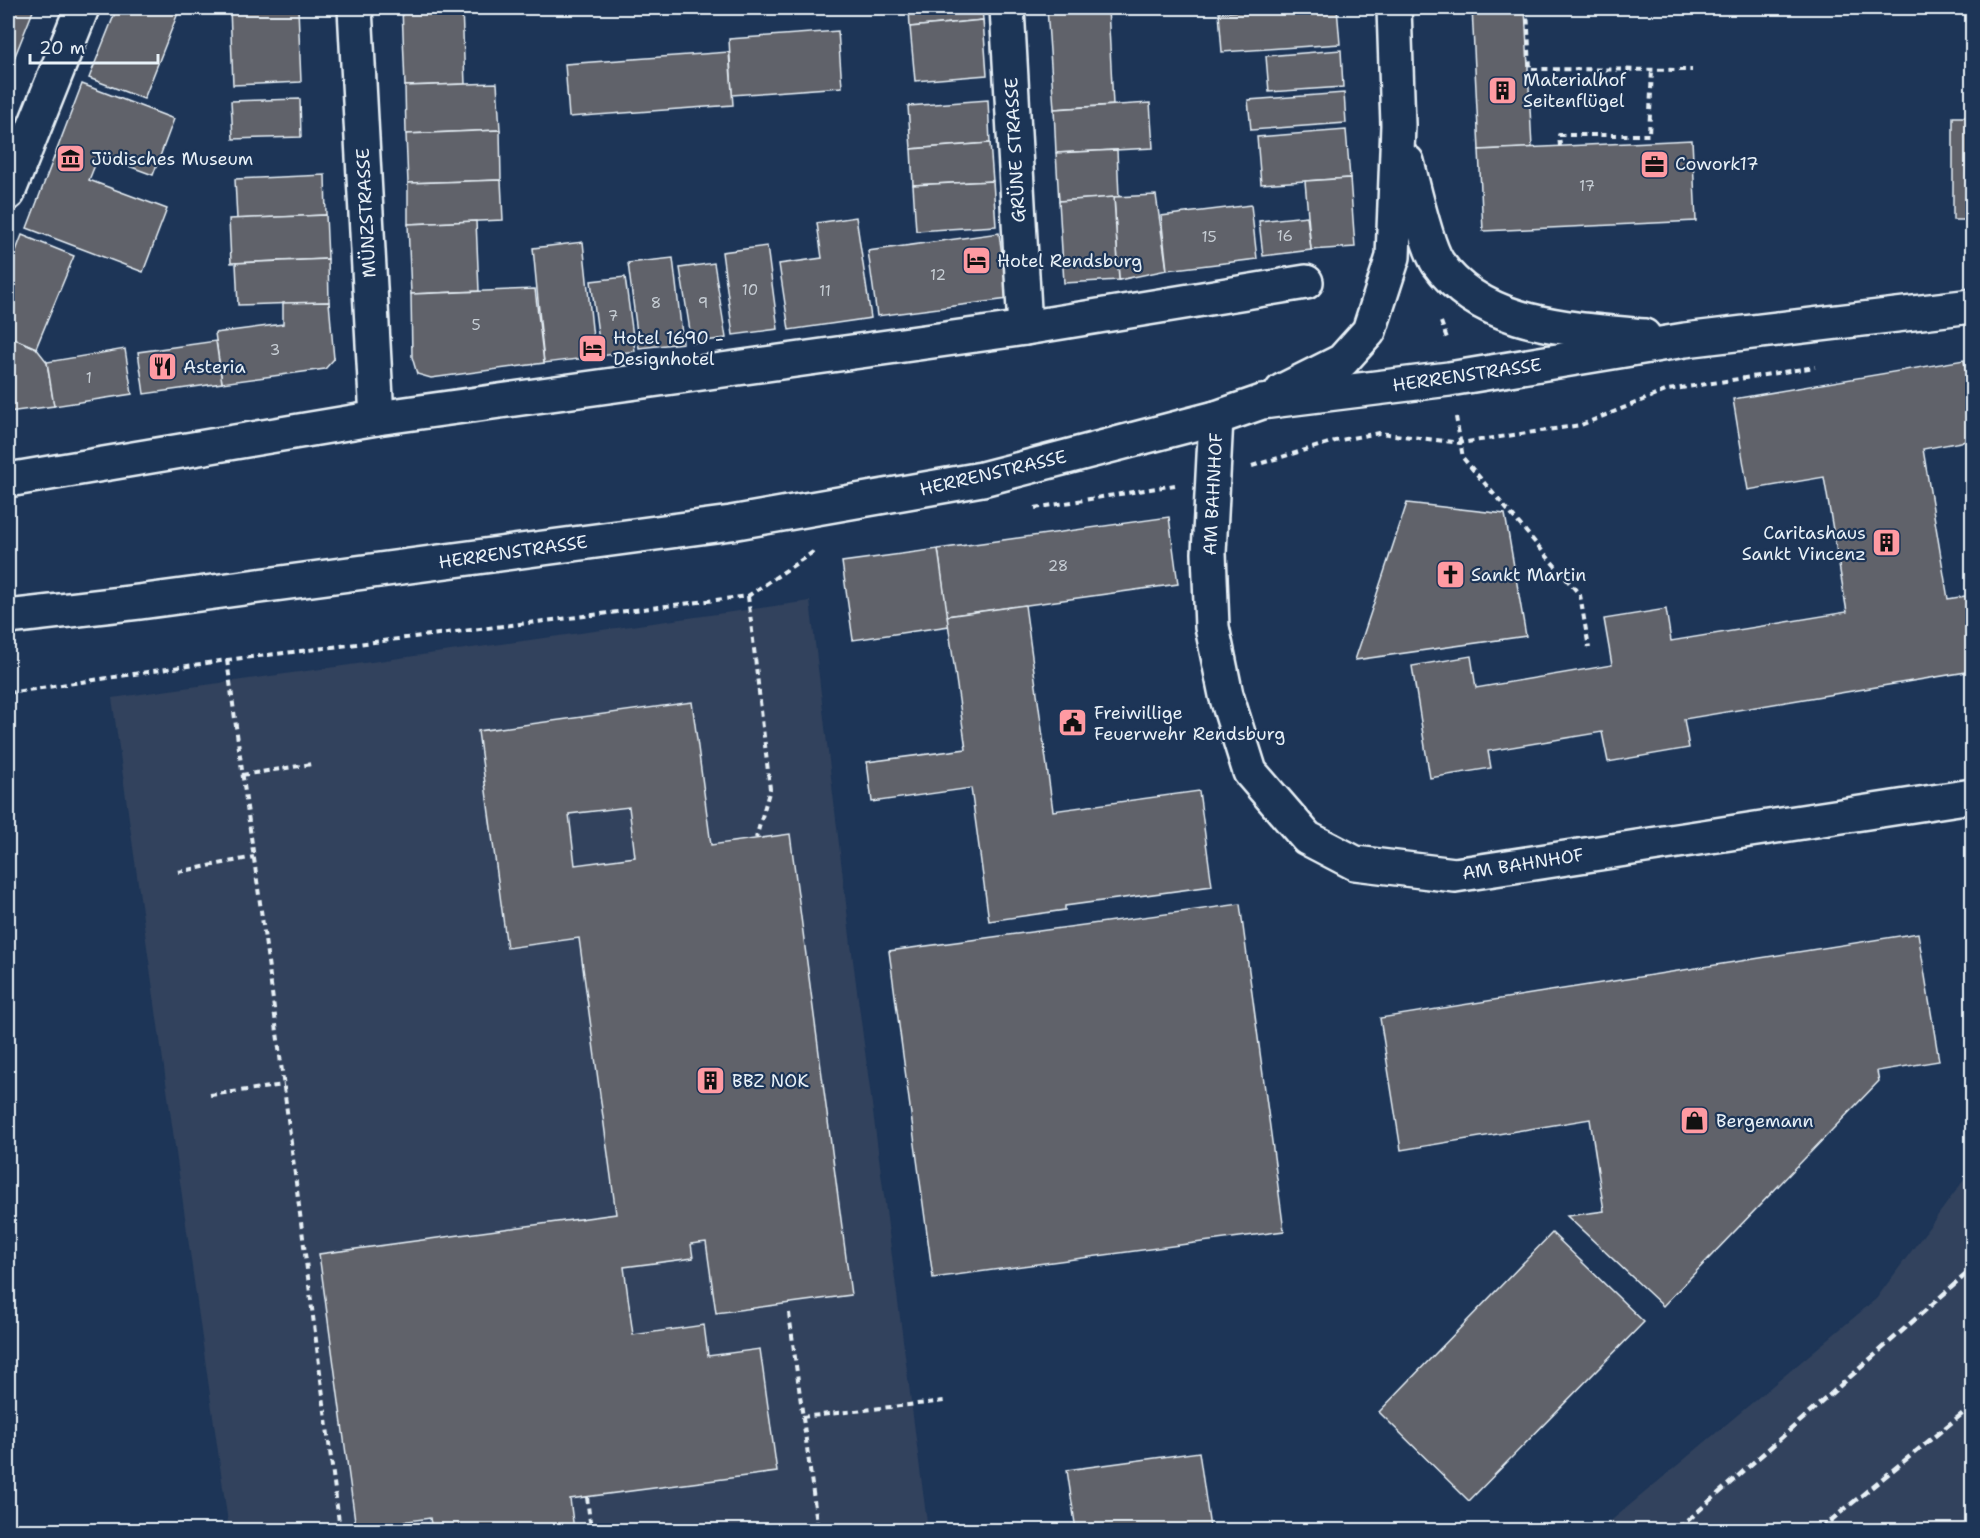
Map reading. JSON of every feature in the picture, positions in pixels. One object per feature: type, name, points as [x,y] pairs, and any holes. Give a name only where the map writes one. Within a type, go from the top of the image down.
[{"type":"street","points":[[8,193],[82,8]]},
{"type":"street","name":"MÜNZSTRASSE","points":[[355,8],[377,418]]},
{"type":"street","name":"GRÜNE STRASSE","points":[[1007,8],[1025,328]]},
{"type":"street","points":[[1262,402],[1342,361],[1369,331],[1393,257],[1398,125],[1394,8]]},
{"type":"street","points":[[1398,125],[1419,209],[1438,262],[1477,301],[1541,325],[1684,340]]},
{"type":"street","points":[[8,480],[377,418],[1025,328],[1306,282]]},
{"type":"street","name":"HERRENSTRASSE","points":[[8,617],[731,523],[982,479],[1216,418],[1262,402],[1449,379],[1684,340],[1972,306]]},
{"type":"street","name":"AM BAHNHOF","points":[[1216,418],[1209,553],[1212,627],[1226,695],[1250,772],[1307,838],[1355,863],[1455,875],[1972,796]]},
{"type":"path","points":[[1527,8],[1530,69],[1692,70]]},
{"type":"path","points":[[1560,146],[1559,135],[1649,135],[1652,69]]},
{"type":"path","points":[[1026,510],[1214,478],[1335,441],[1379,433],[1460,443],[1559,428],[1591,421],[1668,390],[1820,366]]},
{"type":"path","points":[[1463,458],[1580,595],[1588,648]]},
{"type":"path","points":[[8,693],[227,660],[748,596],[826,543]]},
{"type":"path","points":[[748,596],[770,789],[756,838]]},
{"type":"path","points":[[227,660],[340,1530]]},
{"type":"path","points":[[242,775],[312,764]]},
{"type":"path","points":[[178,872],[254,857]]},
{"type":"path","points":[[210,1095],[284,1085]]},
{"type":"path","points":[[789,1313],[818,1530]]},
{"type":"path","points":[[802,1417],[944,1401]]},
{"type":"path","points":[[587,1497],[591,1530]]},
{"type":"shaded area","points":[[810,601],[851,945],[928,1530],[229,1530],[112,698]]},
{"type":"shaded area","points":[[1972,1169],[1972,1530],[1600,1530],[1876,1299]]},
{"type":"building","points":[[8,8],[25,8],[33,11],[15,56],[8,53]]},
{"type":"building","points":[[117,8],[180,8],[144,99],[89,78]]},
{"type":"building","points":[[230,8],[298,8],[301,82],[233,85]]},
{"type":"building","points":[[402,8],[462,8],[465,84],[405,86]]},
{"type":"building","points":[[909,8],[982,8],[983,20],[910,27]]},
{"type":"building","points":[[1047,8],[1108,8],[1113,105],[1054,109]]},
{"type":"building","points":[[1289,8],[1337,8],[1340,44],[1222,52],[1219,13]]},
{"type":"building","name":"Materialhof Seitenflügel","points":[[1472,8],[1525,8],[1532,148],[1479,150]]},
{"type":"building","points":[[983,20],[987,75],[915,81],[910,27]]},
{"type":"building","points":[[838,31],[842,87],[732,95],[729,39]]},
{"type":"building","points":[[1341,50],[1343,87],[1269,92],[1266,56]]},
{"type":"building","points":[[729,52],[733,105],[569,117],[565,64]]},
{"type":"building","points":[[8,53],[15,56],[8,75]]},
{"type":"building","points":[[497,83],[500,130],[406,134],[405,86]]},
{"type":"building","points":[[82,84],[174,119],[153,175],[99,155],[89,180],[167,209],[143,272],[27,228]]},
{"type":"building","points":[[1344,93],[1346,123],[1251,130],[1248,100]]},
{"type":"building","points":[[300,99],[301,137],[233,139],[231,101]]},
{"type":"building","points":[[988,100],[990,143],[911,149],[908,106]]},
{"type":"building","points":[[1150,103],[1153,148],[1056,153],[1054,109]]},
{"type":"building","points":[[1953,117],[1972,117],[1972,220],[1953,220]]},
{"type":"building","points":[[500,130],[501,180],[408,183],[406,134]]},
{"type":"building","points":[[1346,130],[1350,178],[1261,184],[1257,137]]},
{"type":"building","points":[[1692,140],[1696,221],[1483,231],[1479,150]]},
{"type":"building","points":[[990,143],[993,181],[913,185],[911,149]]},
{"type":"building","points":[[1117,150],[1119,197],[1059,201],[1056,153]]},
{"type":"building","points":[[325,175],[326,215],[237,219],[235,179]]},
{"type":"building","points":[[1350,178],[1355,247],[1311,250],[1305,181]]},
{"type":"building","points":[[501,180],[503,220],[408,224],[408,183]]},
{"type":"building","points":[[993,181],[996,226],[916,231],[913,185]]},
{"type":"building","points":[[1156,195],[1167,270],[1119,280],[1114,197]]},
{"type":"building","points":[[1114,197],[1119,280],[1064,283],[1059,201]]},
{"type":"building","points":[[1251,205],[1257,259],[1167,270],[1161,216]]},
{"type":"building","points":[[326,215],[328,259],[231,263],[229,219]]},
{"type":"building","points":[[1307,216],[1311,250],[1263,256],[1259,221]]},
{"type":"building","points":[[856,217],[871,318],[789,330],[779,264],[822,258],[817,223]]},
{"type":"building","points":[[476,221],[479,291],[411,294],[408,224]]},
{"type":"building","points":[[999,233],[1008,299],[877,316],[868,251]]},
{"type":"building","points":[[22,235],[74,256],[36,348],[8,336],[8,272]]},
{"type":"building","points":[[583,242],[595,357],[544,363],[533,248]]},
{"type":"building","points":[[767,246],[778,329],[733,335],[722,252]]},
{"type":"building","points":[[673,258],[683,343],[639,348],[628,263]]},
{"type":"building","points":[[328,259],[329,302],[238,305],[236,263]]},
{"type":"building","points":[[714,263],[726,338],[692,343],[680,268]]},
{"type":"building","points":[[625,277],[635,351],[601,356],[591,281]]},
{"type":"building","points":[[535,289],[544,363],[431,378],[417,374],[412,357],[411,294]]},
{"type":"building","points":[[329,302],[334,359],[325,369],[222,383],[215,333],[283,324],[283,303]]},
{"type":"building","points":[[8,336],[36,348],[47,362],[54,406],[8,412]]},
{"type":"building","points":[[216,341],[222,383],[144,394],[138,352]]},
{"type":"building","points":[[125,349],[132,394],[54,406],[47,362]]},
{"type":"building","name":"Caritashaus Sankt Vincenz","points":[[1964,360],[1972,412],[1972,440],[1923,449],[1948,599],[1972,595],[1972,671],[1684,719],[1689,748],[1608,762],[1602,732],[1488,751],[1491,768],[1430,778],[1412,666],[1471,656],[1476,688],[1612,665],[1604,619],[1666,609],[1671,641],[1847,612],[1824,477],[1748,490],[1733,399]]},
{"type":"building","name":"Sankt Martin","points":[[1407,503],[1505,514],[1526,636],[1355,660]]},
{"type":"building","points":[[1169,517],[1178,584],[947,616],[938,549]]},
{"type":"building","points":[[938,549],[949,626],[853,640],[842,562]]},
{"type":"building","points":[[1025,605],[1053,811],[1199,791],[1212,886],[1065,906],[1065,910],[989,921],[971,788],[872,802],[867,762],[966,749],[947,616]]},
{"type":"building","name":"BBZ NOK","points":[[692,702],[711,845],[790,834],[851,1295],[716,1313],[706,1242],[691,1244],[693,1258],[624,1267],[633,1335],[704,1325],[708,1356],[760,1349],[777,1472],[570,1499],[574,1530],[432,1530],[430,1518],[356,1528],[319,1254],[616,1214],[579,938],[507,948],[478,731]],"holes":[[[629,807],[635,857],[575,865],[569,814]]]},
{"type":"building","points":[[1240,904],[1284,1231],[933,1278],[889,951]]},
{"type":"building","points":[[1918,933],[1939,1061],[1877,1071],[1879,1081],[1663,1306],[1567,1216],[1604,1211],[1590,1119],[1401,1150],[1380,1018]]},
{"type":"building","points":[[1552,1233],[1644,1322],[1469,1501],[1379,1412]]},
{"type":"building","points":[[1199,1452],[1210,1528],[1076,1530],[1067,1470]]},
{"type":"railway","points":[[1677,1530],[1972,1269]]},
{"type":"railway","points":[[1819,1530],[1972,1406]]},
{"type":"place","name":"Materialhof Seitenflügel","points":[[1502,90]]},
{"type":"place","name":"Jüdisches Museum","points":[[70,159]]},
{"type":"place","name":"Cowork17","points":[[1654,164]]},
{"type":"place","name":"Hotel Rendsburg","points":[[976,261]]},
{"type":"place","name":"Hotel 1690 - Designhotel","points":[[592,348]]},
{"type":"place","name":"Asteria","points":[[162,367]]},
{"type":"place","name":"Caritashaus Sankt Vincenz","points":[[1887,543]]},
{"type":"place","name":"Sankt Martin","points":[[1450,575]]},
{"type":"place","name":"Freiwillige Feuerwehr Rendsburg","points":[[1073,723]]},
{"type":"place","name":"BBZ NOK","points":[[711,1081]]},
{"type":"place","name":"Bergemann","points":[[1695,1121]]}]
